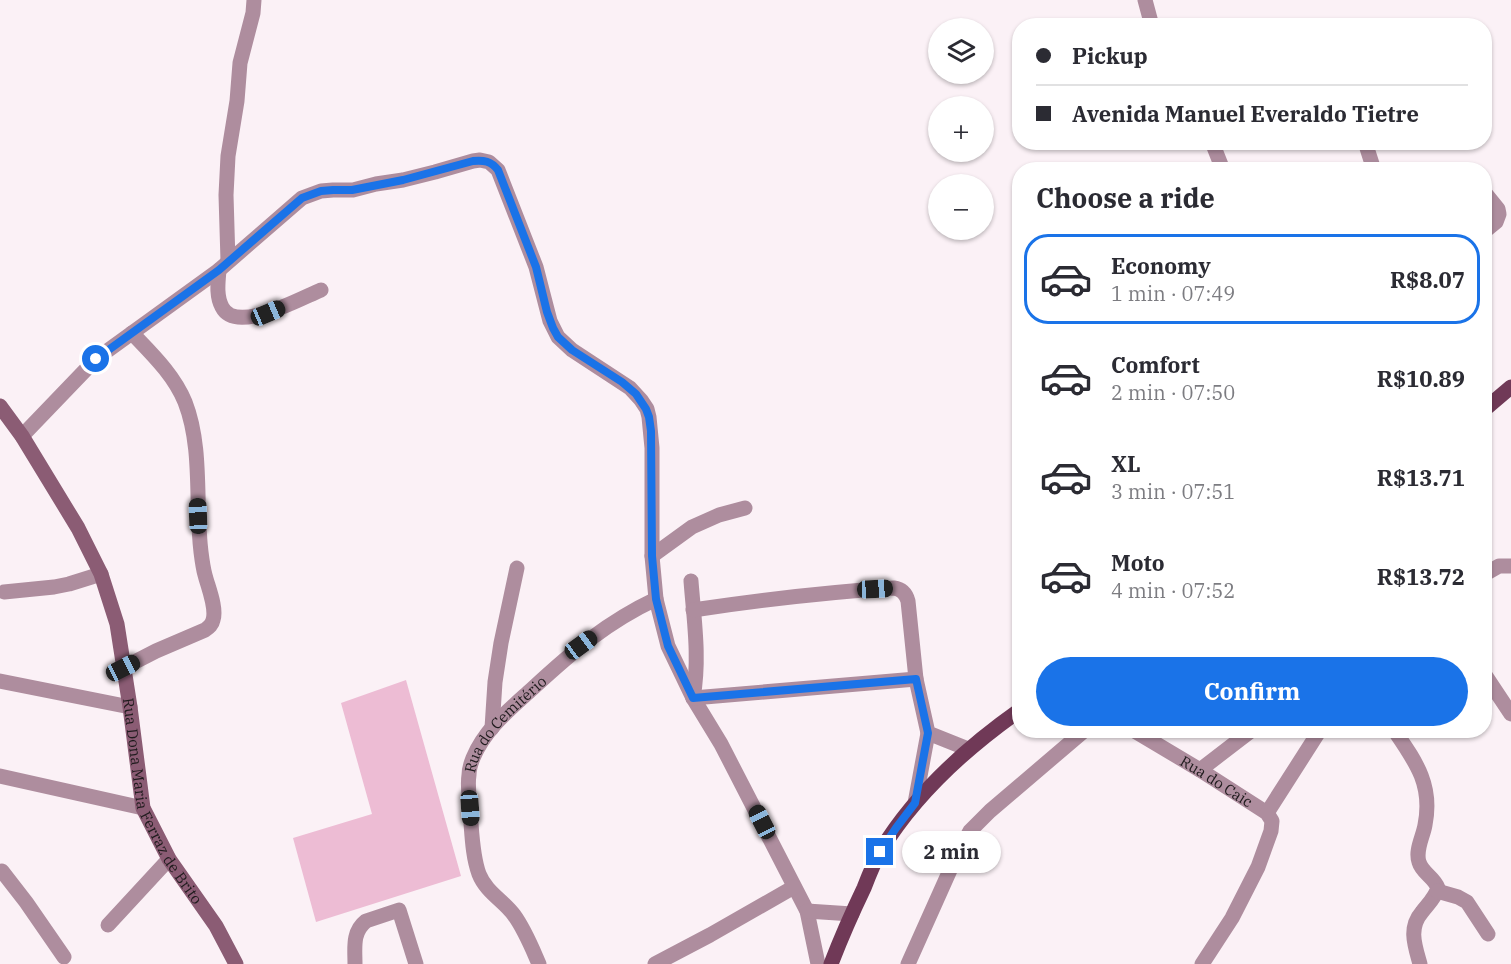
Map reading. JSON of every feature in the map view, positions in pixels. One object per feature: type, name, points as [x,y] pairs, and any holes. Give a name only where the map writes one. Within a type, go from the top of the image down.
[{"type":"main road","points":[[1492,401],[1511,387]]},
{"type":"main road","points":[[831,964],[880,852],[896,828],[915,803],[968,749],[1012,716]]},
{"type":"street","points":[[254,0],[253,13],[240,63],[228,156],[224,265],[218,293],[221,306],[224,311],[235,317],[247,318],[268,313],[321,290]]},
{"type":"street","points":[[1145,0],[1150,18]]},
{"type":"street","points":[[22,436],[96,359],[224,265],[302,198],[333,190],[352,190],[403,180],[473,161],[485,160],[492,164],[498,170],[531,256],[550,321],[558,337],[572,350],[630,388],[646,409],[652,440],[652,556],[656,599],[668,646],[693,698],[721,744],[807,911],[818,964]]},
{"type":"street","points":[[1492,202],[1498,209],[1499,216],[1492,226]]},
{"type":"street","points":[[123,668],[205,630],[211,626],[214,616],[201,552],[194,435],[189,413],[171,375],[132,333]]},
{"type":"street","name":"Rua Dona Maria Ferraz de Brito","points":[[0,406],[22,436],[78,528],[101,574],[117,624],[143,808],[170,859],[216,926],[236,964]]},
{"type":"street","points":[[652,556],[692,527],[745,508]]},
{"type":"street","points":[[1492,569],[1510,566]]},
{"type":"street","points":[[492,728],[495,682],[501,643],[517,568]]},
{"type":"street","points":[[4,592],[54,587],[101,574]]},
{"type":"street","points":[[691,581],[697,663],[693,698]]},
{"type":"street","points":[[693,610],[836,591],[894,588],[901,590],[907,597],[911,617],[916,679],[928,733],[915,803]]},
{"type":"street","name":"Rua do Cemitério","points":[[539,964],[514,914],[482,882],[475,861],[469,776],[476,751],[505,713],[581,645],[616,620],[656,599]]},
{"type":"street","points":[[693,698],[916,679]]},
{"type":"street","points":[[0,681],[130,707]]},
{"type":"street","points":[[1492,686],[1511,714]]},
{"type":"street","points":[[928,733],[968,749]]},
{"type":"street","points":[[908,964],[970,831],[1076,738]]},
{"type":"street","name":"Rua do Caic","points":[[1146,738],[1267,813]]},
{"type":"street","points":[[1200,770],[1242,738]]},
{"type":"street","points":[[1202,964],[1232,918],[1258,867],[1272,827],[1271,818],[1267,813],[1315,738]]},
{"type":"street","points":[[1400,738],[1422,776],[1426,797],[1426,818],[1418,856],[1421,868],[1436,881],[1438,888],[1435,897],[1418,917],[1414,926],[1413,936],[1420,964]]},
{"type":"street","points":[[0,776],[143,808]]},
{"type":"street","points":[[108,925],[170,859]]},
{"type":"street","points":[[1,871],[26,902],[64,957]]},
{"type":"street","points":[[655,964],[794,887]]},
{"type":"street","points":[[1437,891],[1467,902],[1488,934]]},
{"type":"street","points":[[355,964],[356,935],[361,925],[366,921],[399,910],[416,964]]},
{"type":"street","points":[[807,911],[852,914]]},
{"type":"shaded area","points":[[406,680],[461,876],[316,922],[293,838],[372,814],[341,703]]},
{"type":"route","points":[[96,359],[219,270],[302,198],[321,191],[352,190],[403,180],[473,161],[485,160],[492,164],[498,170],[536,267],[547,312],[558,337],[590,363],[630,388],[646,409],[652,448],[652,556],[656,599],[668,646],[693,698],[916,679],[928,733],[915,803],[880,852]]}]
